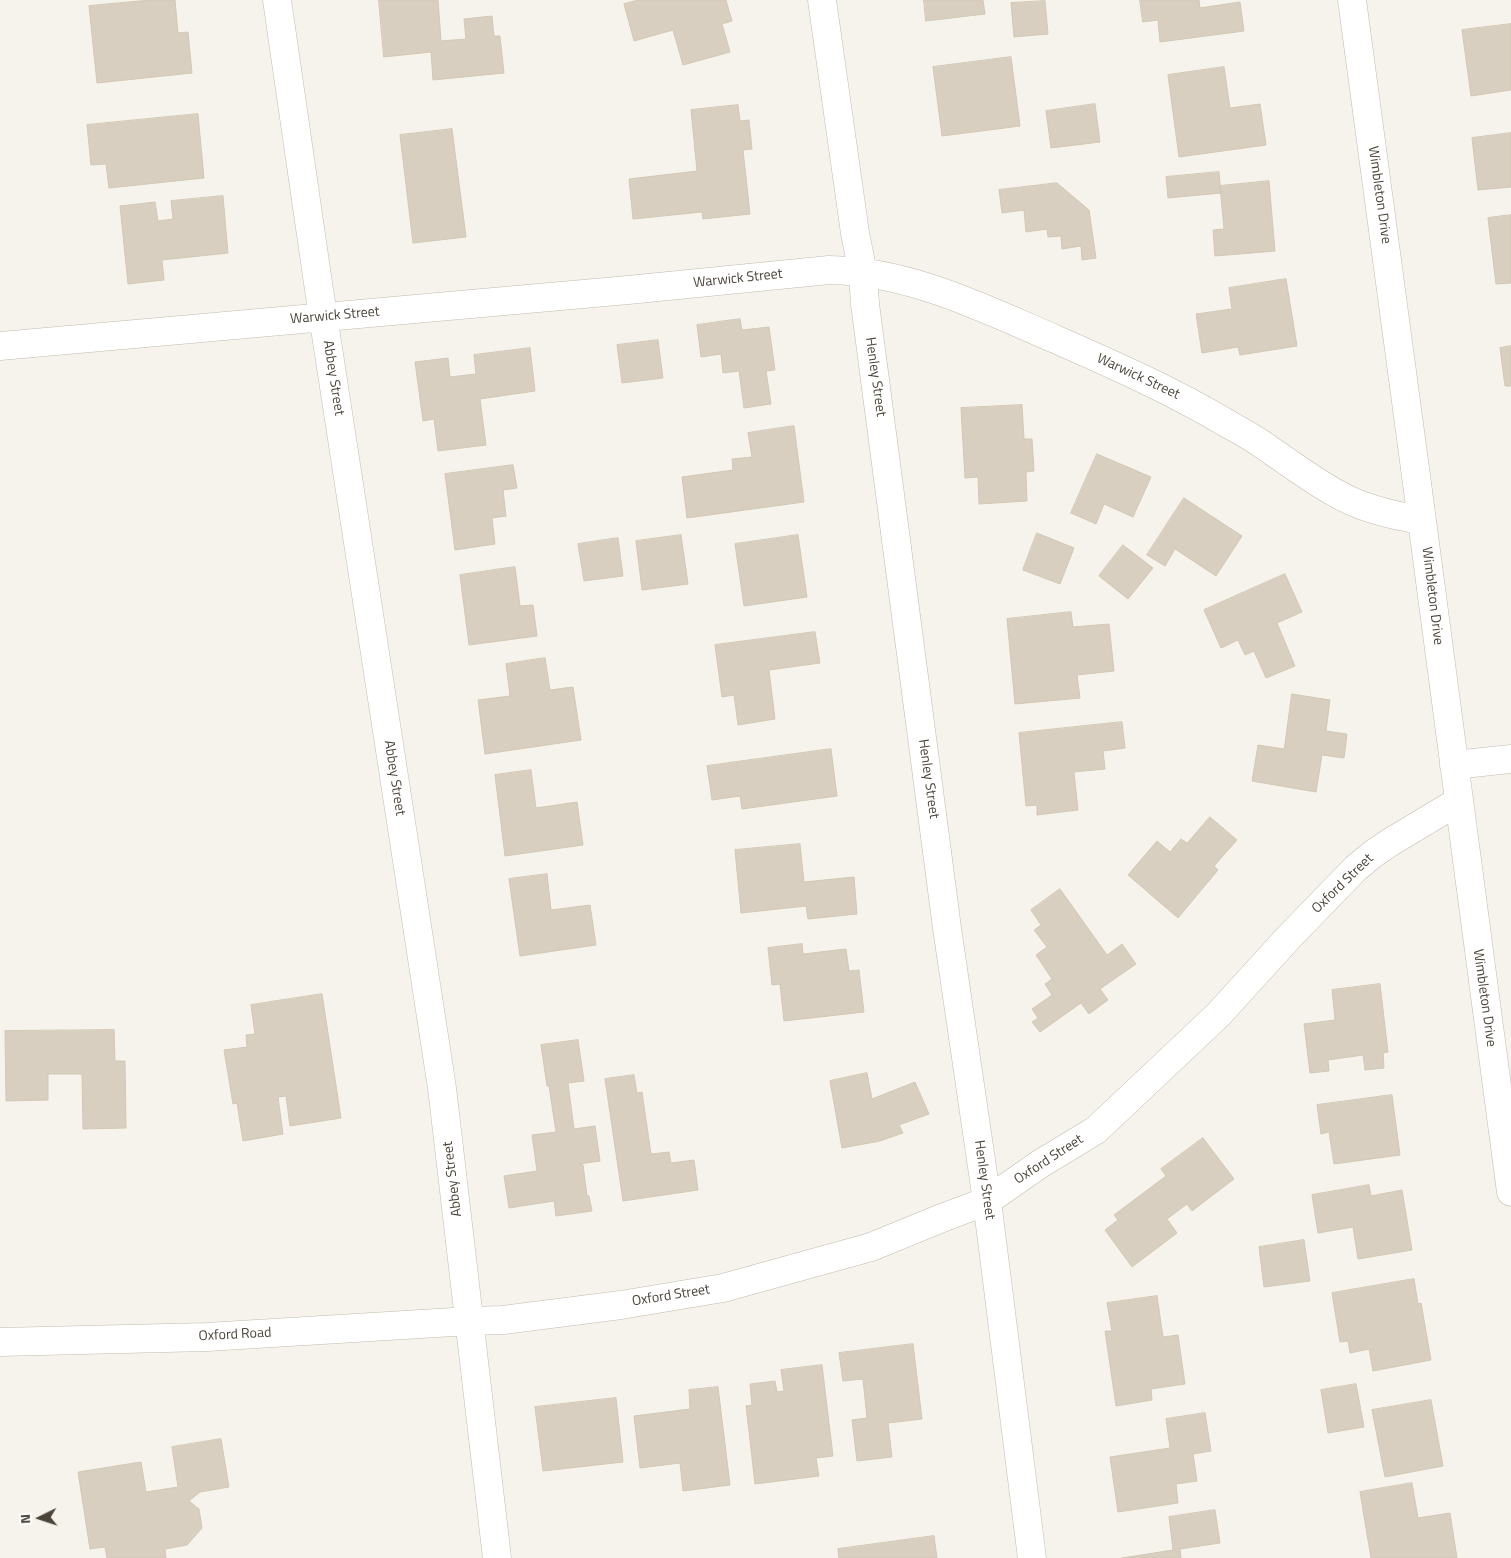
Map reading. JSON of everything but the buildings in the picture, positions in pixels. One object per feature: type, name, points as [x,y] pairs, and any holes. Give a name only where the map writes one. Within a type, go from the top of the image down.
[{"type":"street","name":"Abbey Street","points":[[277,0],[442,1088],[497,1558]]},
{"type":"street","name":"Henley Street","points":[[822,0],[855,233],[863,273],[865,304],[947,928],[987,1201],[1032,1558]]},
{"type":"street","name":"Wimbleton Drive","points":[[1352,0],[1511,1192]]},
{"type":"street","name":"Warwick Street","points":[[0,346],[828,270],[846,270],[900,280],[951,295],[1108,362],[1229,424],[1275,453],[1320,485],[1344,498],[1394,516],[1422,520]]},
{"type":"street","points":[[1454,765],[1511,759]]},
{"type":"street","name":"Oxford Street","points":[[470,1321],[512,1319],[723,1288],[871,1247],[987,1201],[1040,1164],[1096,1130],[1218,1015],[1289,937],[1356,868],[1373,854],[1459,801]]},
{"type":"street","name":"Oxford Road","points":[[0,1342],[207,1337],[470,1321]]}]
